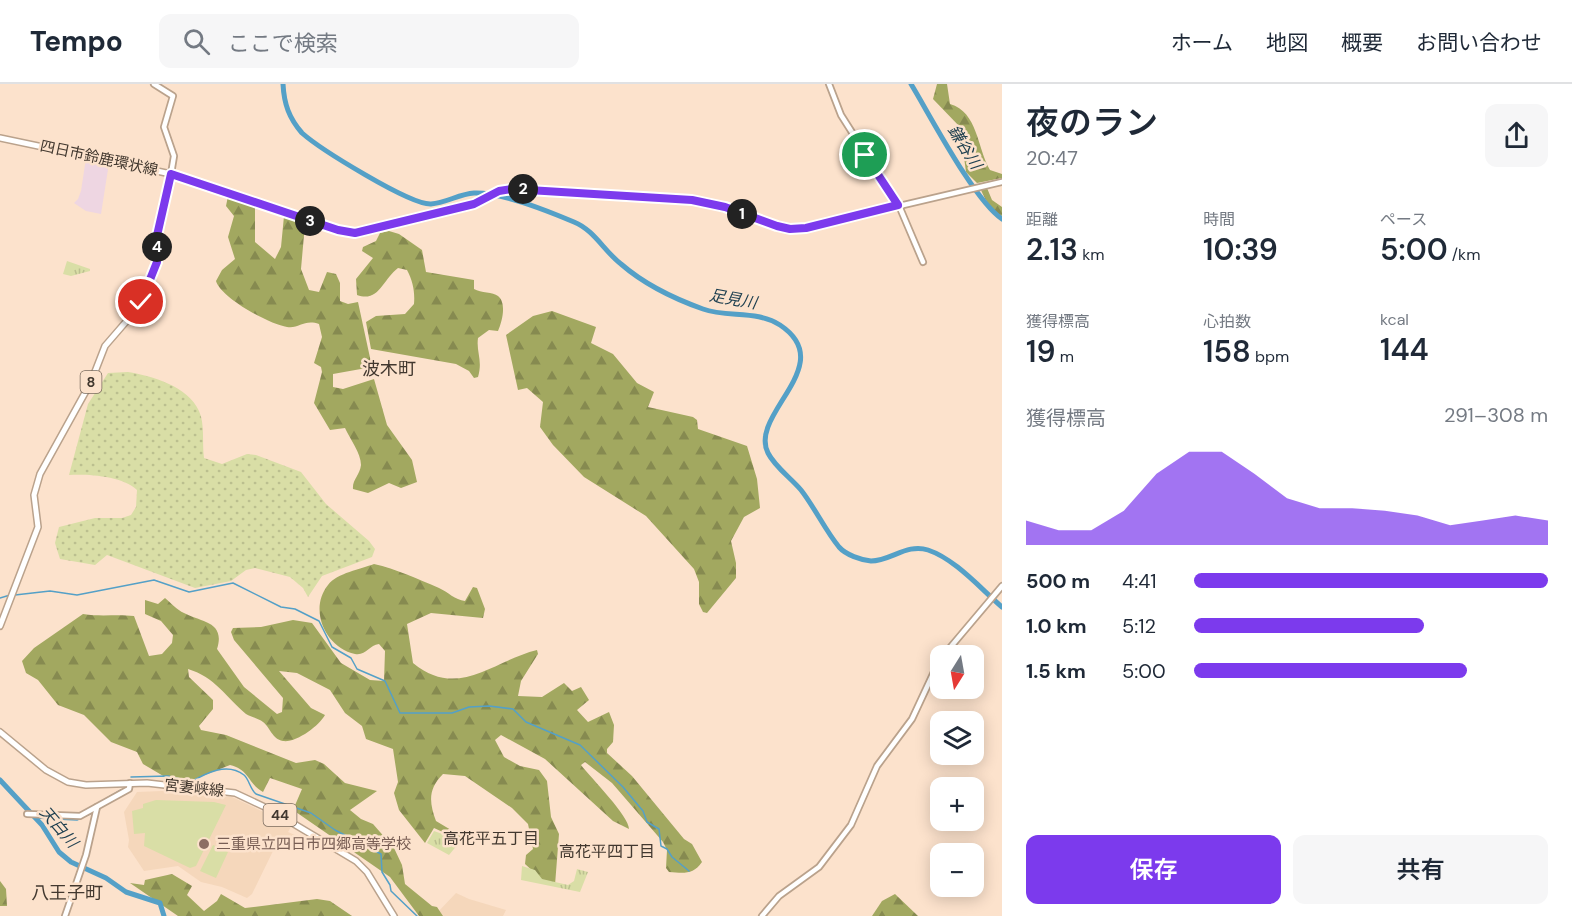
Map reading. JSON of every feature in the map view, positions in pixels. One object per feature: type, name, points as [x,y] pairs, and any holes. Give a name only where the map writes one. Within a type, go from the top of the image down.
[{"type":"main road","points":[[154,84],[173,96],[164,127],[174,156],[171,174],[338,230],[355,233],[482,201],[504,189],[692,200],[718,205],[790,229],[806,228],[1002,182]]},
{"type":"main road","points":[[830,84],[841,115],[898,205],[923,262]]},
{"type":"main road","name":"四日市鈴鹿環状線","points":[[0,138],[171,174],[156,240],[158,257],[153,272],[137,309],[105,346],[92,382],[40,474],[34,495],[38,526],[0,626]]},
{"type":"main road","points":[[952,645],[1002,586]]},
{"type":"main road","points":[[762,916],[779,896],[819,867],[851,825],[877,766],[912,719],[930,682]]},
{"type":"main road","name":"宮妻峡線","points":[[0,732],[46,770],[64,780],[82,784],[130,783],[219,790],[250,799],[356,861],[367,873],[394,916]]},
{"type":"main road","points":[[27,814],[80,816],[129,789],[130,783]]},
{"type":"main road","points":[[65,916],[83,864],[97,806]]},
{"type":"shaded area","points":[[86,158],[109,163],[101,214],[86,211],[74,203],[81,191]]},
{"type":"shaded area","name":"三重県立四日市四郷高等学校","points":[[162,791],[232,797],[287,823],[291,827],[288,832],[295,835],[288,837],[273,851],[252,894],[247,898],[222,887],[201,882],[178,866],[144,871],[128,847],[124,812],[137,792]]},
{"type":"shaded area","points":[[456,893],[506,910],[503,916],[440,916],[438,912]]},
{"type":"green space","points":[[937,84],[947,84],[950,104],[959,108],[972,123],[990,170],[1002,174],[1002,178],[977,183],[966,172],[960,127],[933,99]]},
{"type":"green space","points":[[987,188],[992,200],[1002,207],[1002,216],[985,198],[981,190]]},
{"type":"green space","points":[[228,196],[255,208],[255,242],[275,259],[281,247],[284,216],[305,224],[301,269],[309,290],[319,292],[327,272],[336,274],[340,283],[340,301],[348,304],[358,302],[372,367],[333,374],[333,387],[343,389],[374,379],[387,425],[412,460],[417,482],[401,488],[389,483],[368,493],[353,489],[361,465],[357,451],[345,428],[330,430],[314,403],[322,372],[321,367],[314,363],[322,337],[319,324],[309,323],[291,327],[279,325],[258,316],[220,288],[216,281],[222,270],[235,259],[228,237],[234,216],[226,206]]},
{"type":"green space","points":[[389,231],[399,234],[422,250],[426,272],[474,280],[474,289],[496,295],[501,299],[503,313],[498,331],[489,330],[478,338],[480,366],[478,377],[474,378],[469,371],[456,364],[371,349],[366,322],[376,316],[405,314],[414,304],[413,287],[409,274],[407,270],[398,268],[376,293],[364,297],[357,295],[356,279],[373,258],[362,251],[363,247],[376,241],[380,233]]},
{"type":"green space","points":[[67,261],[90,269],[90,271],[71,276],[63,274]]},
{"type":"green space","points":[[127,291],[136,296],[137,305],[130,315],[118,308]]},
{"type":"green space","points":[[552,311],[596,327],[591,343],[613,354],[637,383],[654,392],[648,407],[693,417],[697,420],[698,429],[747,446],[757,479],[760,508],[744,517],[731,541],[736,563],[736,578],[707,613],[703,612],[699,604],[699,582],[694,569],[646,516],[584,477],[553,445],[540,427],[543,402],[527,388],[518,390],[506,335],[533,316]]},
{"type":"green space","points":[[128,372],[148,376],[168,384],[194,402],[202,421],[204,458],[222,464],[247,454],[256,455],[301,472],[326,504],[369,541],[375,549],[372,557],[322,576],[308,597],[303,588],[290,577],[255,568],[246,570],[231,581],[195,588],[107,555],[95,565],[60,559],[55,543],[59,527],[95,518],[122,518],[131,515],[136,507],[137,490],[131,485],[105,477],[69,475],[88,404],[108,373]]},
{"type":"green space","points":[[374,564],[415,578],[465,601],[473,587],[477,588],[485,609],[483,618],[431,613],[407,624],[413,663],[429,674],[445,678],[460,678],[537,650],[538,654],[521,681],[518,696],[542,697],[564,683],[572,691],[581,687],[589,700],[577,710],[588,722],[609,712],[614,725],[613,742],[607,749],[607,753],[632,776],[684,839],[692,844],[702,862],[699,866],[688,872],[669,872],[666,868],[667,850],[663,842],[612,783],[585,762],[581,765],[623,815],[629,829],[613,821],[545,759],[501,735],[495,740],[504,757],[520,766],[539,770],[547,781],[551,817],[559,834],[555,885],[546,883],[525,864],[526,855],[533,849],[528,824],[512,808],[465,776],[443,774],[432,790],[431,796],[436,821],[461,836],[460,840],[434,828],[425,843],[399,810],[394,793],[398,782],[393,749],[366,739],[362,726],[345,713],[330,690],[297,673],[279,671],[311,708],[325,715],[307,733],[283,741],[276,738],[259,719],[246,714],[213,682],[188,669],[189,677],[213,700],[213,709],[199,726],[201,730],[226,735],[296,763],[315,760],[324,764],[345,783],[377,791],[350,810],[361,819],[373,824],[394,848],[402,865],[405,884],[432,906],[437,907],[443,916],[419,916],[390,877],[293,810],[302,789],[270,778],[263,792],[241,770],[230,765],[187,782],[165,777],[143,764],[137,752],[111,742],[84,715],[58,705],[38,680],[26,673],[22,661],[34,648],[83,614],[134,616],[149,656],[162,654],[172,643],[173,635],[161,621],[145,614],[145,600],[158,604],[165,598],[181,612],[215,628],[219,640],[217,649],[244,687],[277,714],[282,712],[283,698],[234,640],[231,632],[233,628],[261,627],[293,620],[312,623],[341,663],[370,680],[384,681],[385,651],[379,644],[359,654],[345,650],[328,636],[320,616],[322,595],[332,581],[343,574]]},
{"type":"green space","points":[[156,800],[214,802],[226,805],[196,866],[190,868],[144,846],[145,833],[134,834],[132,811],[143,808],[143,804]]},
{"type":"green space","points":[[434,831],[451,837],[459,843],[449,855],[427,843]]},
{"type":"green space","points":[[213,845],[228,852],[216,878],[200,871]]},
{"type":"green space","points":[[522,866],[535,870],[542,879],[568,885],[574,881],[577,869],[588,872],[580,892],[521,880]]},
{"type":"green space","points":[[172,874],[192,886],[187,895],[204,911],[217,901],[221,894],[245,908],[317,899],[330,901],[352,916],[178,916],[130,883],[144,885],[145,880]]},
{"type":"green space","points":[[0,881],[6,889],[7,906],[0,906]]},
{"type":"green space","points":[[895,894],[918,916],[872,916],[882,901]]},
{"type":"waterway","name":"足見川","points":[[283,84],[288,110],[302,133],[345,163],[405,196],[431,204],[474,193],[525,203],[581,226],[630,271],[671,296],[712,312],[762,317],[780,325],[796,340],[801,356],[797,373],[770,422],[765,438],[768,453],[801,490],[839,547],[854,557],[871,561],[906,550],[920,548],[928,550],[948,560],[1002,607]]},
{"type":"waterway","name":"鎌谷川","points":[[911,84],[966,177],[979,195],[1002,219]]},
{"type":"waterway","points":[[15,595],[50,591],[77,595],[154,580],[189,592],[233,583],[281,607],[295,609],[319,621],[332,647],[351,658],[357,669],[385,681],[400,713],[452,713],[469,707],[489,706],[513,709],[526,722],[580,745],[623,787],[643,811],[647,822],[659,829],[661,846],[689,871]]},
{"type":"waterway","points":[[0,598],[10,595]]},
{"type":"waterway","points":[[131,777],[168,776],[191,782],[217,770],[237,771],[246,777],[256,794],[311,813],[335,830],[381,854],[382,872],[391,891],[417,916]]},
{"type":"waterway","name":"天白川","points":[[0,780],[42,825],[59,852],[71,862],[106,878],[126,892],[160,903],[164,916]]},
{"type":"waterway","points":[[92,807],[121,790]]},
{"type":"waterway","points":[[36,818],[77,820],[92,813]]},
{"type":"place","name":"三重県立四日市四郷高等学校","points":[[204,844]]},
{"type":"district","name":"波木町","points":[[389,369]]},
{"type":"district","name":"高花平五丁目","points":[[491,838]]},
{"type":"district","name":"高花平四丁目","points":[[607,851]]},
{"type":"district","name":"八王子町","points":[[67,893]]},
{"type":"route","points":[[141,302],[157,262],[156,240],[164,215],[171,174],[338,230],[355,233],[474,204],[504,189],[692,200],[712,203],[777,226],[801,229],[898,205],[865,155]]}]
